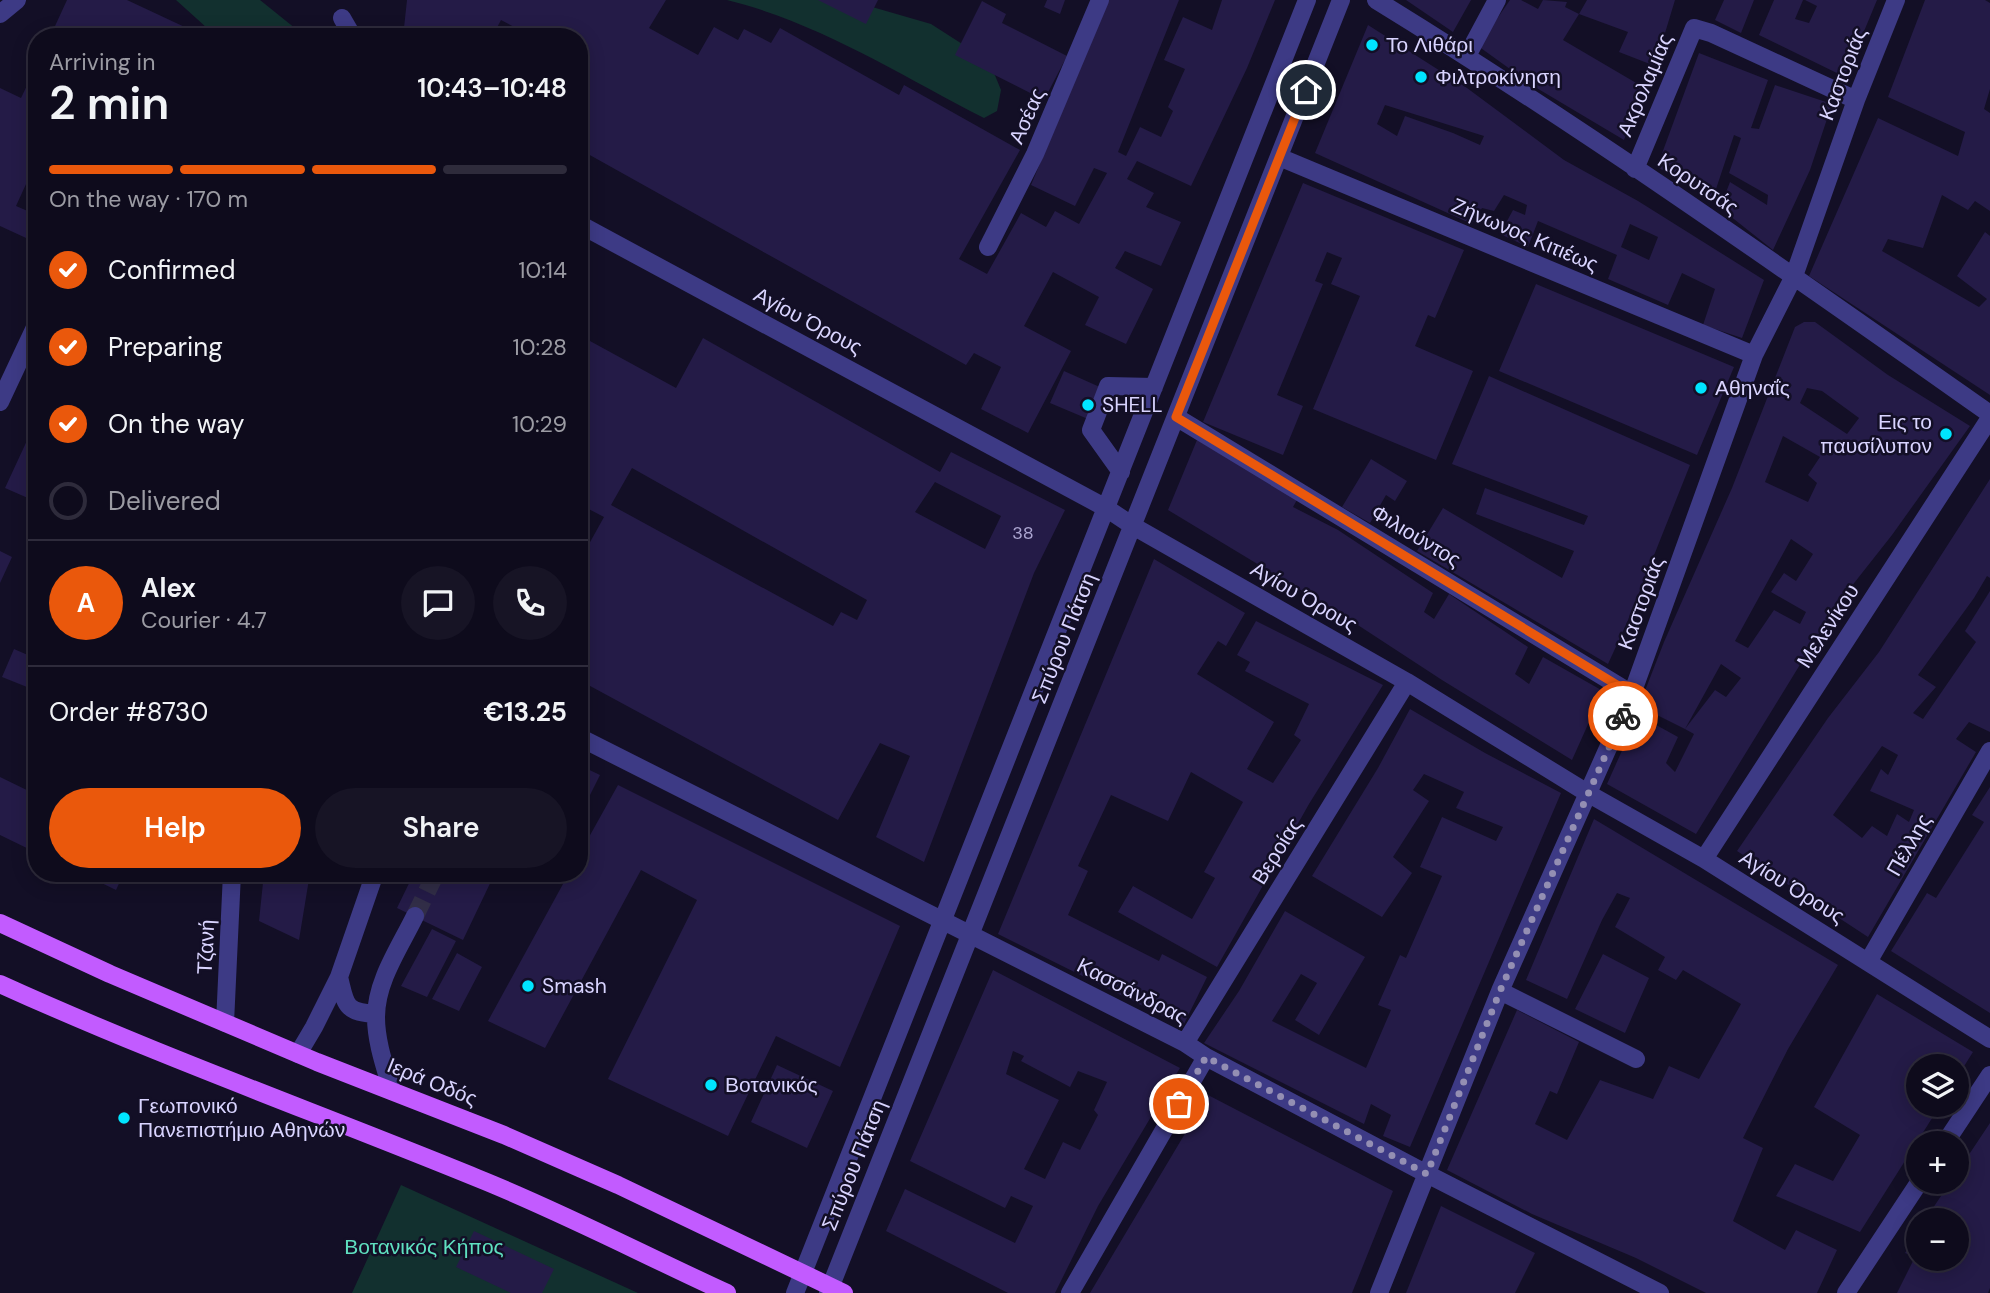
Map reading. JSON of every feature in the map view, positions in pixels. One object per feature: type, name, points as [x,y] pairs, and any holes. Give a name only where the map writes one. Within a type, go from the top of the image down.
[{"type":"main road","name":"Ιερά Οδός","points":[[0,923],[110,974],[298,1054],[504,1135],[618,1185],[803,1272],[834,1291]]},
{"type":"main road","points":[[0,984],[94,1027],[201,1071],[480,1179],[727,1293]]},
{"type":"street","points":[[0,14],[16,0]]},
{"type":"street","name":"Ασέας","points":[[988,247],[1035,154],[1100,0]]},
{"type":"street","name":"Σπύρου Πάτση","points":[[795,1293],[1307,0]]},
{"type":"street","name":"Σπύρου Πάτση","points":[[834,1291],[1341,0]]},
{"type":"street","name":"Κορυτσάς","points":[[1376,0],[1467,56],[1794,276],[1990,416]]},
{"type":"street","points":[[1467,56],[1497,0]]},
{"type":"street","name":"Καστοριάς","points":[[1380,1293],[1500,991],[1632,694],[1754,355],[1794,276],[1856,100],[1896,0]]},
{"type":"street","points":[[342,18],[348,28]]},
{"type":"street","name":"Ακρολαμίας","points":[[1635,169],[1693,28],[1711,33],[1856,100]]},
{"type":"street","name":"Ζήνωνος Κιτιέως","points":[[1279,157],[1754,355]]},
{"type":"street","name":"Αγίου Όρους","points":[[588,229],[1106,508],[1407,682],[1589,794],[1704,859],[1990,1038]]},
{"type":"street","points":[[0,402],[28,342]]},
{"type":"street","points":[[1121,472],[1091,430],[1108,386],[1154,387]]},
{"type":"street","name":"Μελενίκου","points":[[1704,859],[1990,416]]},
{"type":"street","name":"Φιλιούντος","points":[[1176,417],[1632,694]]},
{"type":"street","name":"Βεροίας","points":[[1185,1044],[1407,682]]},
{"type":"street","name":"Κασσάνδρας","points":[[588,742],[1185,1044],[1427,1174],[1660,1293]]},
{"type":"street","name":"Πέλλης","points":[[1868,962],[1990,751]]},
{"type":"street","name":"Τζανή","points":[[225,1023],[232,882]]},
{"type":"street","points":[[298,1054],[339,977],[371,882]]},
{"type":"street","points":[[392,1091],[380,1051],[376,1014],[382,982],[415,916]]},
{"type":"street","points":[[339,977],[346,1004],[357,1013],[376,1014]]},
{"type":"street","points":[[1500,991],[1636,1059]]},
{"type":"street","points":[[1070,1293],[1206,1057]]},
{"type":"street","points":[[1953,1131],[1990,1075]]},
{"type":"street","points":[[1846,1293],[1911,1194]]},
{"type":"green space","points":[[176,0],[260,0],[295,28],[207,28]]},
{"type":"green space","points":[[727,0],[848,0],[931,24],[970,49],[992,68],[1001,90],[997,111],[984,118],[827,36],[795,22]]},
{"type":"green space","name":"Βοτανικός Κήπος","points":[[401,1185],[638,1293],[352,1293]]},
{"type":"building","points":[[67,0],[127,0],[187,28],[54,28]]},
{"type":"building","points":[[407,0],[666,0],[649,28],[698,55],[714,27],[738,40],[744,29],[771,43],[780,28],[899,95],[904,85],[1020,150],[959,259],[987,274],[1021,213],[1046,227],[1055,211],[1079,224],[1107,173],[1094,168],[1075,206],[1031,185],[1109,0],[1179,0],[1118,152],[1126,156],[1140,127],[1161,137],[1173,111],[1168,107],[1185,69],[1164,60],[1183,17],[1212,30],[1222,0],[1275,0],[1247,68],[1191,186],[1137,161],[1127,179],[1154,193],[1146,207],[1181,222],[1161,266],[1125,251],[1115,268],[1153,289],[1126,344],[1085,325],[1099,297],[1053,272],[1024,326],[1071,351],[1028,433],[981,409],[1001,367],[974,353],[966,365],[588,154],[588,28],[516,28],[501,20],[497,28],[404,28]]},
{"type":"building","points":[[818,0],[878,0],[866,24]]},
{"type":"building","points":[[1047,0],[1065,0],[1060,14],[1044,7]]},
{"type":"building","points":[[1406,0],[1471,0],[1453,32]]},
{"type":"building","points":[[1510,0],[1521,0],[1538,9],[1543,0],[1567,2],[1565,7],[1579,14],[1563,40],[1643,87],[1624,140],[1535,87],[1478,46]]},
{"type":"building","points":[[1587,0],[1675,0],[1655,66],[1619,52],[1628,32],[1579,14]]},
{"type":"building","points":[[1724,0],[1754,0],[1741,33],[1715,20]]},
{"type":"building","points":[[1774,0],[1803,0],[1795,19],[1809,23],[1817,6],[1805,0],[1877,0],[1845,77],[1759,35]]},
{"type":"building","points":[[1925,0],[1985,0],[1990,3],[1990,89],[1984,109],[1990,113],[1990,211],[1975,201],[1968,210],[1942,195],[1923,248],[1888,239],[1882,251],[1979,307],[1987,299],[1957,276],[1985,232],[1990,236],[1990,395],[1809,276],[1878,118],[1958,156],[1965,132],[1888,97]]},
{"type":"building","points":[[982,1],[1006,14],[1002,23],[1067,56],[1044,100],[955,55]]},
{"type":"building","points":[[1368,25],[1467,88],[1564,160],[1638,201],[1764,280],[1742,338],[1703,325],[1715,289],[1682,273],[1668,305],[1608,279],[1617,255],[1538,221],[1528,247],[1500,234],[1513,210],[1525,215],[1527,205],[1504,195],[1494,211],[1482,208],[1472,224],[1315,153]],"holes":[[[1385,105],[1484,136],[1480,145],[1405,116],[1397,136],[1377,124]],[[1630,224],[1658,237],[1649,260],[1621,247]]]},
{"type":"building","points":[[1699,53],[1768,80],[1751,128],[1759,129],[1775,85],[1832,104],[1810,170],[1773,250],[1720,208],[1730,182],[1767,205],[1768,195],[1729,173],[1741,138],[1734,135],[1713,198],[1657,167]]},
{"type":"building","points":[[28,84],[28,180],[16,206],[28,211],[28,239],[0,226],[0,88],[21,98]]},
{"type":"building","points":[[1303,183],[1464,250],[1435,318],[1428,315],[1415,346],[1473,371],[1436,460],[1313,409],[1360,296],[1331,284],[1342,258],[1327,252],[1315,281],[1323,284],[1277,395],[1303,406],[1283,455],[1203,422]]},
{"type":"building","points":[[1536,284],[1734,367],[1697,455],[1499,371]]},
{"type":"building","points":[[1804,322],[1815,322],[1888,375],[1970,426],[1892,535],[1836,606],[1696,834],[1607,784],[1638,715],[1678,737],[1666,763],[1675,772],[1694,734],[1639,706],[1664,642],[1732,488],[1795,327]],"holes":[[[1807,388],[1822,391],[1859,418],[1847,434],[1800,403]],[[1783,436],[1820,457],[1808,475],[1817,483],[1808,502],[1765,482]],[[1791,539],[1813,554],[1796,581],[1784,573],[1771,592],[1806,612],[1800,624],[1774,610],[1748,648],[1735,641]],[[1721,664],[1741,678],[1726,697],[1715,690],[1685,729]]]},
{"type":"building","points":[[703,338],[940,472],[951,452],[1065,510],[1034,573],[924,862],[876,837],[910,756],[880,743],[838,820],[588,685],[588,546],[604,517],[588,509],[588,340],[676,388]],"holes":[[[632,468],[867,600],[857,620],[841,612],[833,626],[611,505]],[[935,482],[1001,516],[985,549],[915,512]]]},
{"type":"building","points":[[1064,371],[1102,388],[1088,419],[1050,403]]},
{"type":"building","points":[[1489,376],[1690,465],[1608,664],[1417,551],[1443,508],[1562,578],[1574,551],[1476,514],[1485,488],[1584,525],[1588,516],[1452,464]]},
{"type":"building","points":[[28,438],[28,498],[5,488]]},
{"type":"building","points":[[1197,440],[1298,498],[1293,507],[1338,530],[1433,593],[1424,612],[1434,619],[1449,594],[1528,647],[1515,674],[1529,684],[1543,657],[1603,691],[1572,760],[1344,616],[1168,510]]},
{"type":"building","points":[[1371,459],[1407,481],[1395,501],[1386,495],[1370,523],[1342,507]]},
{"type":"building","points":[[1990,479],[1990,578],[1987,576],[1918,675],[1936,687],[1913,713],[1923,719],[1976,642],[1965,631],[1990,591],[1990,732],[1969,722],[1956,739],[1976,752],[1868,937],[1737,851],[1828,718],[1879,652]],"holes":[[[1882,746],[1898,755],[1888,775],[1881,769],[1870,791],[1914,810],[1909,822],[1897,814],[1887,836],[1872,826],[1862,838],[1833,815]]]},
{"type":"building","points":[[0,551],[12,557],[0,583]]},
{"type":"building","points":[[1154,559],[1245,613],[1226,646],[1218,641],[1197,674],[1274,722],[1247,769],[1273,783],[1301,740],[1294,735],[1309,704],[1245,671],[1250,662],[1237,655],[1256,621],[1383,685],[1309,804],[1217,967],[1118,912],[1133,886],[1192,919],[1215,878],[1204,872],[1243,802],[1191,772],[1168,821],[1111,795],[1078,866],[1088,871],[1068,915],[1159,961],[1162,954],[1207,977],[1183,1026],[998,934]]},
{"type":"building","points":[[14,649],[28,655],[28,687],[2,677]]},
{"type":"building","points":[[1410,709],[1561,793],[1410,1147],[1383,1136],[1391,1115],[1371,1104],[1364,1124],[1204,1043],[1239,991],[1285,911],[1365,957],[1319,1035],[1295,1020],[1317,983],[1301,974],[1272,1021],[1366,1068],[1391,1010],[1378,1005],[1400,955],[1406,958],[1442,876],[1420,867],[1442,817],[1496,841],[1503,827],[1456,808],[1464,792],[1424,774],[1413,790],[1429,801],[1393,857],[1412,873],[1382,917],[1312,876],[1378,768]]},
{"type":"building","points":[[588,769],[600,775],[588,799]]},
{"type":"building","points":[[0,777],[28,791],[28,849],[0,835]]},
{"type":"building","points":[[618,785],[900,926],[840,1067],[776,1036],[728,1136],[608,1079],[697,900],[641,870],[545,1048],[488,1021],[564,882],[588,882],[588,839]]},
{"type":"building","points":[[1990,787],[1990,1013],[1891,951],[1927,893],[1936,898],[1984,822],[1972,815]]},
{"type":"building","points":[[1594,819],[1838,965],[1788,1049],[1743,1138],[1763,1148],[1733,1221],[1785,1250],[1796,1230],[1837,1250],[1817,1293],[1706,1293],[1636,1258],[1532,1214],[1447,1170],[1517,1010],[1579,1042],[1557,1094],[1550,1091],[1535,1124],[1567,1140],[1600,1080],[1653,1099],[1669,1066],[1699,1079],[1741,1004],[1683,970],[1676,980],[1658,970],[1665,957],[1615,927],[1630,898],[1617,893],[1567,999],[1526,980]]},
{"type":"building","points":[[100,882],[120,882],[116,890]]},
{"type":"building","points":[[263,882],[309,882],[299,940],[259,921]]},
{"type":"building","points":[[410,882],[491,882],[463,940],[397,908]]},
{"type":"building","points":[[432,929],[456,941],[427,997],[401,986]]},
{"type":"building","points":[[457,953],[482,967],[459,1011],[432,999]]},
{"type":"building","points":[[1603,954],[1649,978],[1625,1033],[1575,1009]]},
{"type":"building","points":[[993,970],[1180,1068],[1098,1206],[1055,1293],[1008,1293],[886,1231],[905,1189],[1015,1243],[1033,1206],[1011,1196],[1005,1208],[910,1161]],"holes":[[[1013,1051],[1024,1056],[1021,1061],[1070,1087],[1078,1071],[1107,1082],[1094,1110],[1098,1115],[1080,1150],[1063,1142],[1045,1179],[1024,1169],[1059,1100],[1006,1074]]]},
{"type":"building","points":[[1877,994],[1973,1052],[1969,1058],[1969,1054],[1906,1054],[1906,1117],[1933,1117],[1924,1131],[1906,1131],[1906,1159],[1860,1232],[1776,1196],[1795,1164],[1833,1181],[1860,1135],[1814,1107]]},
{"type":"building","points":[[777,1065],[833,1091],[807,1148],[751,1122]]},
{"type":"building","points":[[1208,1095],[1393,1191],[1352,1293],[1090,1293]]},
{"type":"building","points":[[1990,1123],[1988,1293],[1897,1293],[1908,1271],[1969,1271],[1969,1208],[1933,1208],[1942,1194],[1969,1194],[1969,1154]]},
{"type":"building","points":[[1441,1206],[1535,1253],[1515,1293],[1406,1293]]},
{"type":"building","points":[[474,1231],[554,1269],[542,1293],[511,1293],[456,1267]]},
{"type":"tunnel","points":[[415,916],[432,882]]},
{"type":"way so far","points":[[1179,1104],[1206,1057],[1427,1174],[1500,991],[1623,716]]},
{"type":"place","name":"Το Λιθάρι","points":[[1372,45]]},
{"type":"place","name":"Φιλτροκίνηση","points":[[1421,77]]},
{"type":"place","name":"Αθηναΐς","points":[[1701,388]]},
{"type":"place","name":"SHELL","points":[[1088,405]]},
{"type":"place","name":"Εις το παυσίλυπον","points":[[1946,434]]},
{"type":"place","name":"Smash","points":[[528,986]]},
{"type":"place","name":"Βοτανικός","points":[[711,1085]]},
{"type":"place","name":"Γεωπονικό Πανεπιστήμιο Αθηνών","points":[[124,1118]]},
{"type":"route","points":[[1306,90],[1176,417],[1632,694],[1623,716]]}]
